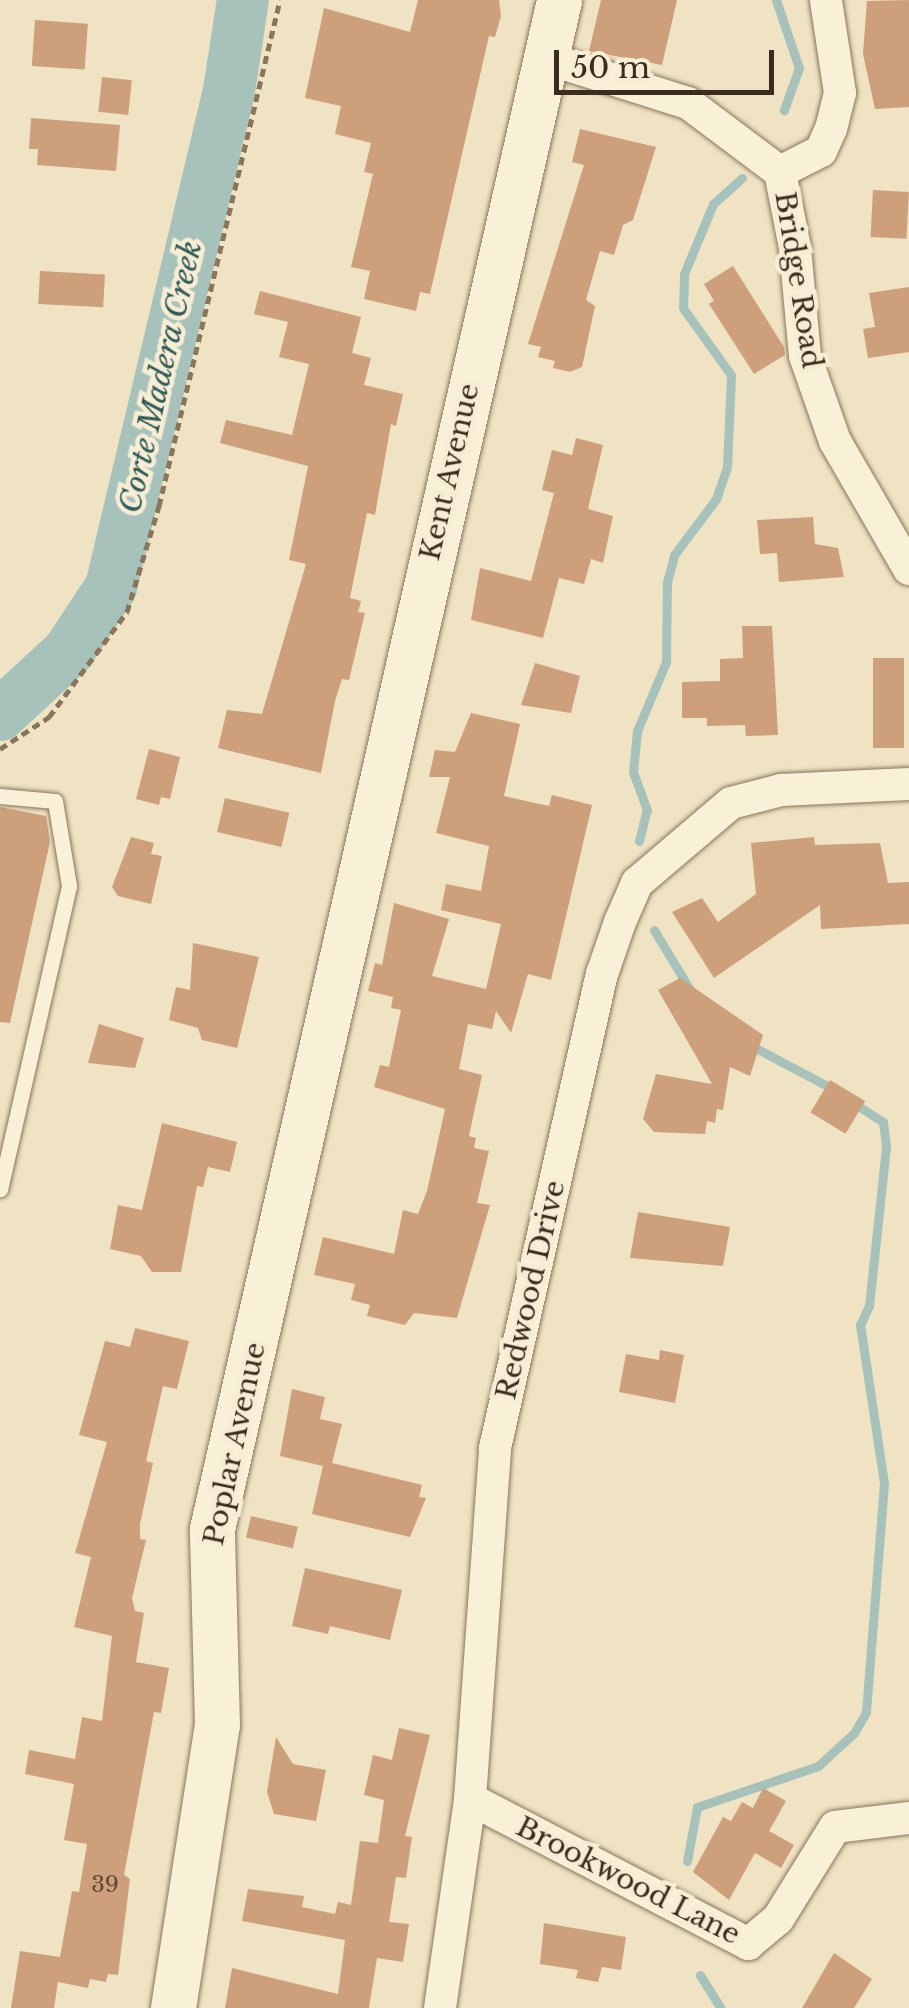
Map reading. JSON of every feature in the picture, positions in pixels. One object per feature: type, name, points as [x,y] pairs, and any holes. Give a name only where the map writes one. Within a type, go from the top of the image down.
[{"type":"street","name":"Kent Avenue","points":[[348,946],[559,0]]},
{"type":"street","points":[[780,172],[821,151],[831,129],[840,92],[826,0]]},
{"type":"street","name":"Bridge Road","points":[[546,58],[688,103],[780,172],[795,248],[805,356],[835,440],[909,569]]},
{"type":"street","name":"Redwood Drive","points":[[440,2008],[470,1799],[496,1448],[602,974],[620,922],[638,884],[731,803],[781,790],[909,784]]},
{"type":"street","name":"Poplar Avenue","points":[[173,2008],[217,1725],[212,1530],[348,946]]},
{"type":"street","name":"Brookwood Lane","points":[[470,1799],[748,1944],[778,1919],[834,1827],[909,1818]]},
{"type":"lane","points":[[0,796],[54,801],[69,886],[0,1190]]},
{"type":"path","points":[[0,749],[49,717],[127,612],[280,0]]},
{"type":"building","points":[[418,0],[499,0],[501,16],[495,37],[489,36],[430,294],[420,292],[416,311],[364,299],[370,271],[351,267],[373,174],[364,172],[371,143],[335,134],[341,106],[305,98],[324,8],[410,32]]},
{"type":"building","points":[[601,0],[677,0],[662,65],[589,51]]},
{"type":"building","points":[[909,0],[909,107],[875,109],[863,54],[867,1]]},
{"type":"building","points":[[35,20],[88,24],[85,70],[32,66]]},
{"type":"building","points":[[102,77],[132,80],[128,115],[98,112]]},
{"type":"building","points":[[31,118],[120,125],[116,171],[37,165],[38,149],[29,149]]},
{"type":"building","points":[[580,129],[656,147],[633,220],[623,225],[614,255],[600,251],[586,300],[595,306],[582,367],[570,372],[553,368],[555,361],[538,357],[541,347],[528,344],[584,165],[572,162]]},
{"type":"building","points":[[873,190],[909,192],[906,239],[871,237]]},
{"type":"building","points":[[733,266],[784,347],[785,355],[754,374],[709,304],[714,301],[704,284]]},
{"type":"building","points":[[40,271],[105,274],[103,307],[38,304]]},
{"type":"building","points":[[909,287],[909,352],[868,358],[863,329],[875,327],[869,293]]},
{"type":"building","points":[[260,291],[361,317],[352,353],[371,358],[364,385],[403,394],[396,426],[391,424],[375,515],[367,513],[350,598],[361,601],[358,612],[365,613],[349,680],[342,679],[335,701],[321,773],[218,748],[227,710],[262,714],[306,564],[289,560],[308,466],[220,443],[226,420],[292,435],[309,364],[279,357],[288,322],[254,314]]},
{"type":"building","points":[[576,438],[603,445],[588,509],[613,516],[603,563],[591,559],[584,584],[559,578],[543,638],[471,620],[480,568],[531,581],[554,493],[542,490],[552,450],[572,455]]},
{"type":"building","points":[[813,517],[815,544],[838,548],[844,577],[779,582],[777,553],[760,554],[757,520]]},
{"type":"building","points":[[742,626],[772,626],[778,735],[746,736],[745,725],[707,726],[707,718],[682,718],[682,682],[720,681],[720,659],[743,658]]},
{"type":"building","points":[[873,658],[904,658],[904,748],[873,748]]},
{"type":"building","points":[[535,663],[580,676],[571,713],[521,705]]},
{"type":"building","points":[[471,713],[520,724],[504,796],[549,806],[552,795],[592,805],[551,980],[528,974],[511,1033],[496,1011],[492,1029],[468,1024],[459,1069],[482,1075],[469,1136],[476,1138],[474,1148],[489,1151],[477,1203],[490,1205],[457,1318],[414,1313],[405,1325],[367,1316],[370,1305],[351,1300],[355,1284],[314,1275],[323,1237],[394,1254],[403,1210],[418,1214],[427,1191],[445,1109],[374,1087],[380,1065],[389,1067],[401,1010],[391,1008],[393,997],[368,991],[375,963],[382,965],[394,903],[449,919],[432,976],[486,989],[501,924],[441,910],[446,884],[481,891],[489,846],[436,833],[450,777],[429,777],[435,750],[455,752]]},
{"type":"building","points":[[149,749],[180,757],[170,799],[161,797],[159,805],[136,799]]},
{"type":"building","points":[[225,798],[289,813],[281,847],[217,832]]},
{"type":"building","points":[[0,807],[46,816],[50,842],[10,1023],[0,1022]]},
{"type":"building","points":[[131,837],[154,843],[151,854],[162,856],[151,904],[118,896],[112,887]]},
{"type":"building","points":[[814,837],[815,845],[880,843],[888,883],[909,882],[909,924],[821,929],[820,905],[714,978],[672,912],[702,898],[718,922],[756,894],[751,843]]},
{"type":"building","points":[[193,943],[259,957],[237,1048],[202,1040],[198,1028],[169,1020],[176,987],[190,990]]},
{"type":"building","points":[[680,978],[763,1035],[750,1076],[730,1067],[723,1110],[717,1109],[715,1123],[707,1121],[705,1134],[654,1132],[643,1119],[656,1074],[712,1084],[658,990]]},
{"type":"building","points":[[99,1024],[144,1038],[135,1068],[88,1063]]},
{"type":"building","points":[[830,1080],[865,1101],[846,1134],[810,1113]]},
{"type":"building","points":[[162,1123],[237,1142],[230,1172],[208,1167],[203,1187],[197,1186],[181,1272],[152,1272],[141,1256],[110,1249],[118,1205],[142,1210]]},
{"type":"building","points":[[638,1212],[730,1227],[723,1266],[630,1258]]},
{"type":"building","points":[[135,1328],[189,1341],[177,1389],[163,1386],[146,1461],[153,1463],[140,1524],[140,1539],[146,1540],[132,1598],[135,1611],[144,1613],[136,1662],[169,1668],[161,1713],[154,1712],[124,1875],[130,1879],[118,1975],[108,1974],[106,1982],[90,1979],[88,1988],[58,1982],[54,2008],[11,2008],[20,1951],[60,1957],[72,1891],[79,1892],[87,1844],[64,1840],[74,1784],[25,1774],[29,1750],[75,1759],[82,1717],[102,1721],[112,1636],[74,1627],[91,1557],[75,1553],[107,1442],[79,1435],[105,1341],[130,1347]]},
{"type":"building","points":[[660,1350],[684,1355],[675,1403],[619,1392],[626,1354],[659,1360]]},
{"type":"building","points":[[292,1389],[325,1397],[320,1419],[342,1424],[332,1463],[422,1485],[419,1497],[426,1498],[410,1537],[312,1514],[323,1466],[280,1456]]},
{"type":"building","points":[[251,1516],[298,1527],[293,1548],[246,1537]]},
{"type":"building","points":[[305,1568],[402,1590],[390,1640],[330,1626],[328,1634],[292,1626]]},
{"type":"building","points":[[399,1728],[430,1735],[405,1836],[412,1837],[406,1878],[396,1877],[389,1922],[409,1924],[403,1962],[377,1958],[369,2008],[225,2008],[232,1968],[338,1994],[345,1940],[242,1921],[248,1889],[304,1896],[302,1907],[335,1914],[338,1902],[351,1905],[360,1841],[378,1843],[384,1800],[364,1795],[373,1755],[392,1760]]},
{"type":"building","points":[[276,1737],[293,1764],[326,1770],[316,1821],[274,1814],[267,1792]]},
{"type":"building","points":[[763,1788],[786,1801],[769,1831],[794,1845],[781,1868],[755,1853],[729,1900],[693,1872],[723,1817],[731,1821],[742,1802],[753,1808]]},
{"type":"building","points":[[544,1923],[626,1937],[621,1970],[602,1967],[598,1982],[576,1978],[578,1970],[540,1964]]},
{"type":"building","points":[[834,1953],[872,1979],[854,2008],[802,2008]]},
{"type":"waterway","name":"Corte Madera Creek","points":[[0,715],[68,652],[111,587],[229,91],[243,0]]},
{"type":"waterway","points":[[776,0],[799,68],[784,110]]},
{"type":"waterway","points":[[639,841],[647,810],[633,772],[637,731],[666,662],[667,582],[674,555],[716,499],[727,467],[731,375],[683,308],[684,274],[713,204],[742,178]]},
{"type":"waterway","points":[[654,930],[689,988]]},
{"type":"waterway","points":[[750,1045],[837,1091]]},
{"type":"waterway","points":[[687,1861],[697,1807],[818,1766],[854,1733],[866,1712],[884,1483],[860,1325],[869,1306],[886,1146],[883,1122],[854,1103]]},
{"type":"waterway","points":[[700,1975],[721,2008]]}]
